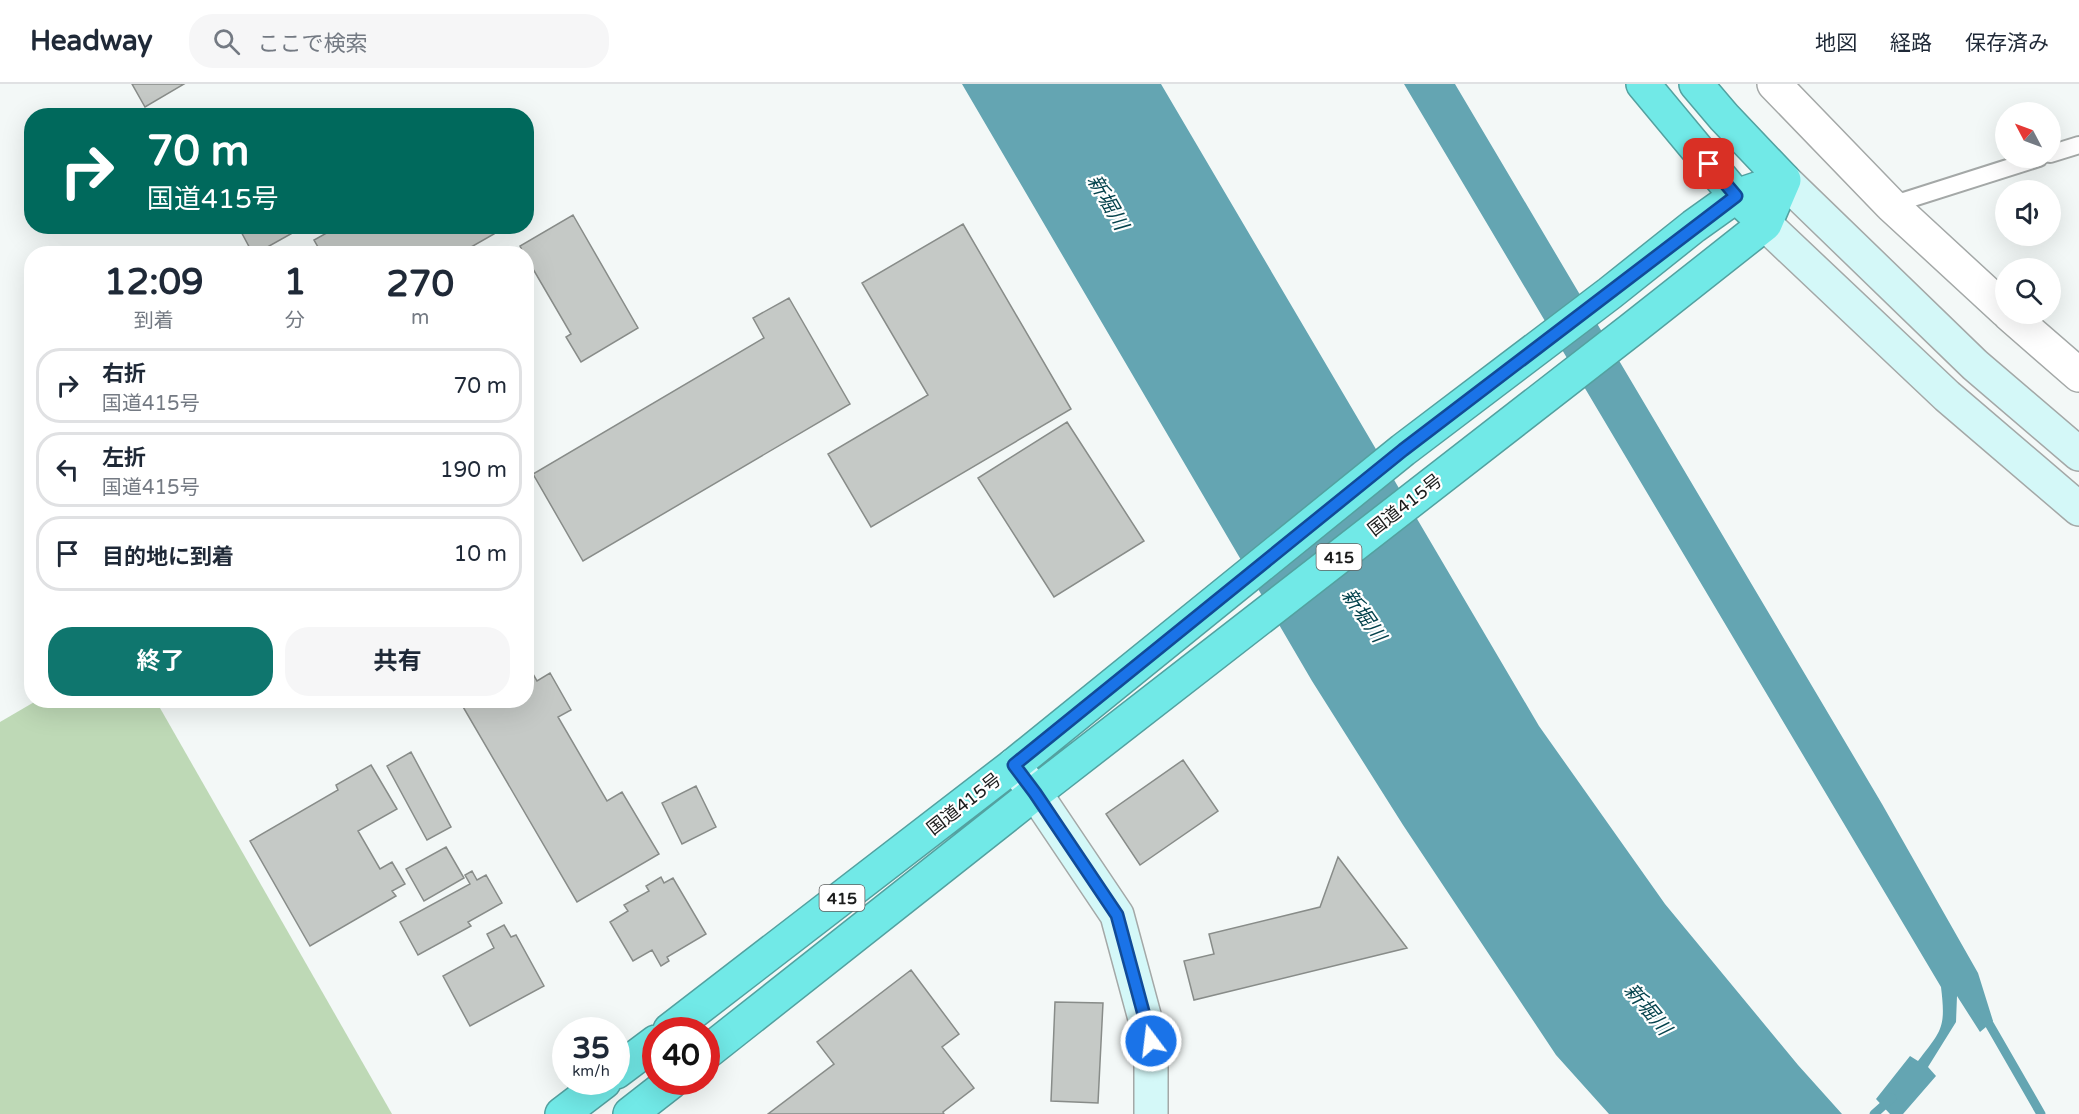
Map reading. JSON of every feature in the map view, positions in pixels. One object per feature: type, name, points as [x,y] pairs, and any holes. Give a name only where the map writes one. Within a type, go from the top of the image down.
[{"type":"highway","points":[[1643,84],[1736,196],[1765,224]]},
{"type":"highway","points":[[1696,84],[1784,180]]},
{"type":"highway","name":"国道415号","points":[[687,1017],[1014,765],[1403,450],[1736,196],[1784,180]]},
{"type":"highway","name":"国道415号","points":[[720,1042],[1035,793],[1632,330],[1765,224],[1784,180]]},
{"type":"highway","points":[[562,1114],[587,1095]]},
{"type":"highway","points":[[630,1114],[654,1095]]},
{"type":"street","points":[[1774,84],[1891,205],[1995,301]]},
{"type":"street","points":[[1784,180],[1975,365],[2079,454]]},
{"type":"street","points":[[1765,224],[1947,396],[2079,509]]},
{"type":"street","points":[[2021,324],[2079,375]]},
{"type":"street","points":[[1014,765],[1117,915],[1151,1041],[1151,1114]]},
{"type":"lane","points":[[2061,151],[2079,145]]},
{"type":"lane","points":[[1891,205],[2008,168]]},
{"type":"green space","points":[[24,708],[160,708],[392,1114],[0,1114],[0,722]]},
{"type":"water","name":"新堀川","points":[[962,84],[1161,84],[1539,726],[1665,904],[1798,1065],[1842,1114],[1609,1114],[1556,1055],[1403,825],[1312,681]]},
{"type":"water","points":[[1404,84],[1455,84],[1882,804],[1978,973],[1993,1021],[1980,1032],[1957,996],[1956,1022],[1928,1067],[1936,1076],[1903,1114],[1890,1114],[1876,1099],[1910,1056],[1918,1061],[1937,1035],[1943,1011],[1941,987]]},
{"type":"building","points":[[132,84],[184,84],[145,107]]},
{"type":"building","points":[[573,215],[638,328],[581,362],[566,337],[571,334],[534,271],[534,246],[520,246]]},
{"type":"building","points":[[963,224],[1071,409],[871,527],[828,454],[928,395],[862,283]]},
{"type":"building","points":[[242,234],[291,234],[269,246],[249,246]]},
{"type":"building","points":[[325,234],[494,234],[473,246],[317,246],[314,240]]},
{"type":"building","points":[[789,298],[850,404],[583,561],[534,473],[764,338],[753,318]]},
{"type":"building","points":[[1067,422],[1144,541],[1054,597],[978,478]]},
{"type":"building","points":[[550,673],[571,710],[558,717],[607,801],[622,792],[659,854],[577,902],[464,708],[534,708],[534,676],[537,681]]},
{"type":"building","points":[[411,752],[451,827],[427,840],[387,766]]},
{"type":"building","points":[[1183,760],[1218,811],[1140,865],[1106,814]]},
{"type":"building","points":[[371,765],[397,809],[358,831],[380,869],[392,862],[405,884],[392,891],[396,896],[310,946],[250,841],[338,790],[336,785]]},
{"type":"building","points":[[696,786],[716,827],[682,844],[662,803]]},
{"type":"building","points":[[446,847],[464,878],[424,901],[406,869]]},
{"type":"building","points":[[1338,857],[1407,948],[1194,1000],[1184,961],[1214,954],[1209,934],[1320,907]]},
{"type":"building","points":[[472,871],[477,880],[486,875],[502,903],[468,922],[471,926],[418,955],[400,922],[470,884],[465,875]]},
{"type":"building","points":[[661,877],[664,883],[673,878],[706,934],[667,957],[669,961],[661,966],[652,950],[633,961],[610,922],[628,911],[624,905],[649,891],[646,886]]},
{"type":"building","points":[[504,925],[511,937],[516,935],[544,986],[470,1026],[443,976],[494,948],[487,934]]},
{"type":"building","points":[[911,970],[959,1034],[942,1047],[974,1088],[943,1112],[944,1114],[768,1114],[834,1064],[817,1042]]},
{"type":"building","points":[[1055,1002],[1103,1003],[1098,1103],[1051,1101]]},
{"type":"waterway","points":[[1984,1015],[2041,1114]]},
{"type":"waterway","points":[[1874,1114],[1892,1098]]},
{"type":"route","points":[[1151,1041],[1117,915],[1014,765],[1403,450],[1736,196],[1709,164]]}]
